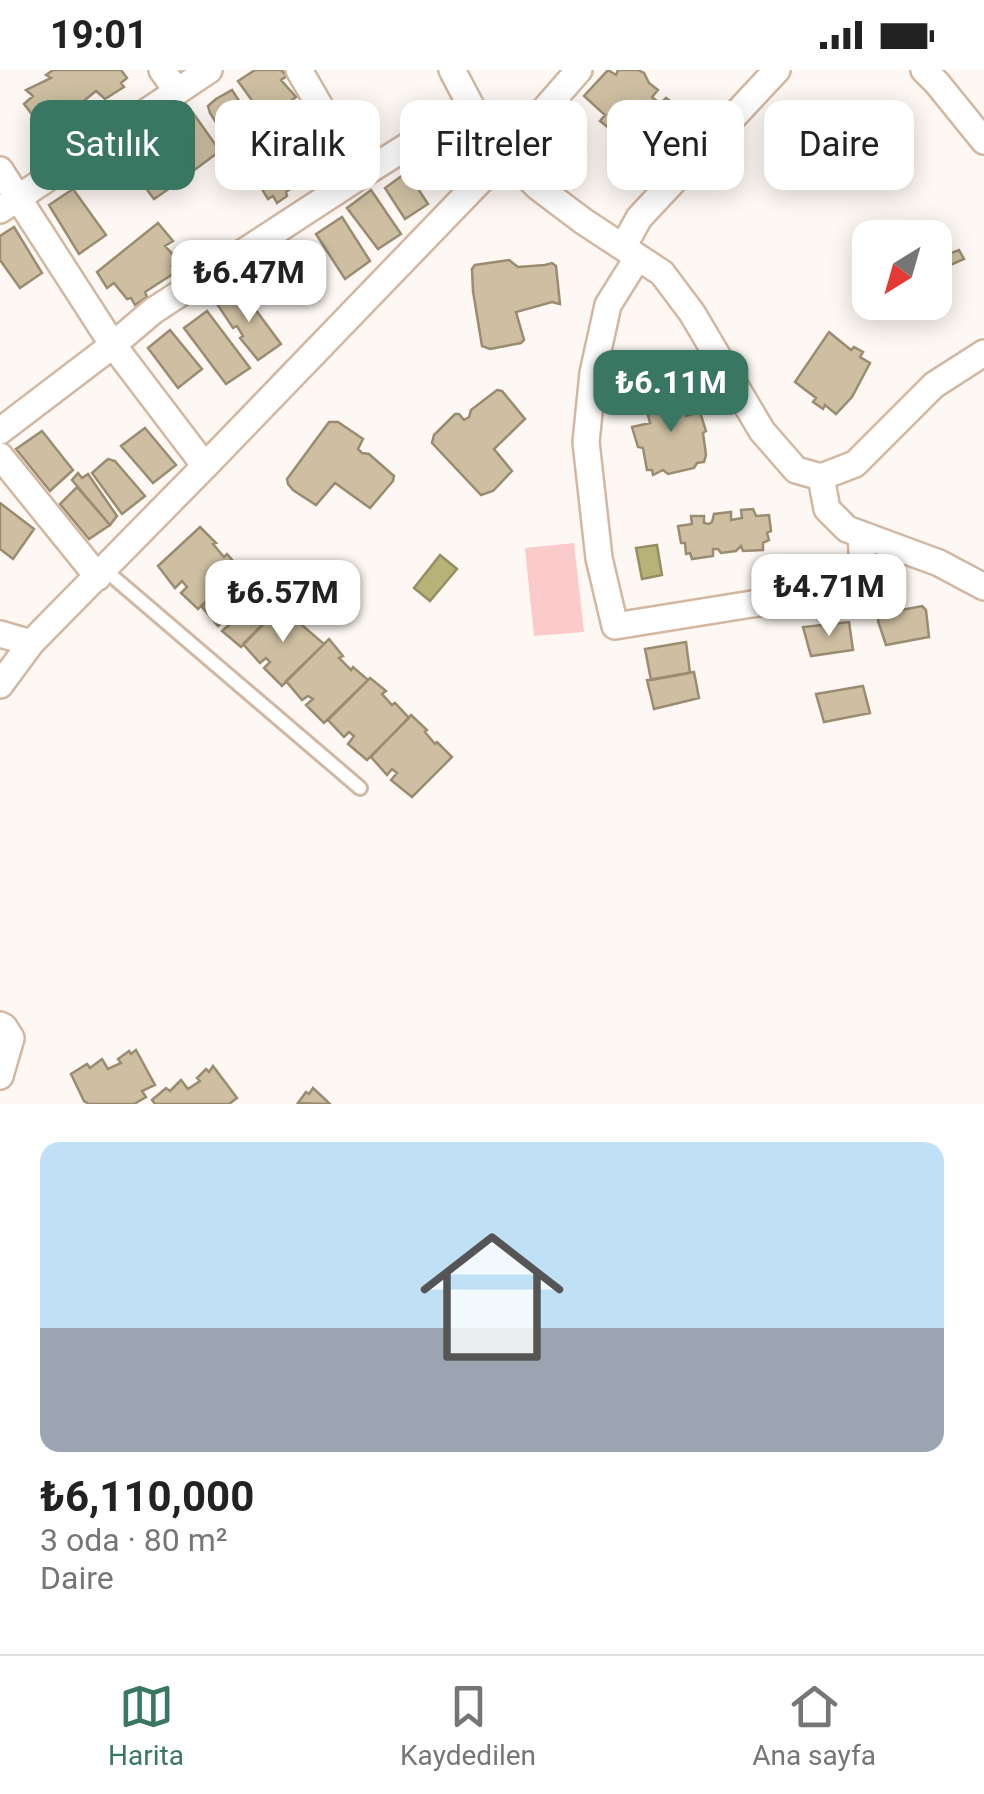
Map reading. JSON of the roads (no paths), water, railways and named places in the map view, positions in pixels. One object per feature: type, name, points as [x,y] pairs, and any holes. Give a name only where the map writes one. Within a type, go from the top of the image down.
[{"type":"street","points":[[9,204],[170,81],[209,70]]},
{"type":"street","points":[[299,70],[316,100]]},
{"type":"street","points":[[452,70],[469,100]]},
{"type":"street","points":[[554,100],[580,70]]},
{"type":"street","points":[[777,70],[639,218],[631,252],[608,305],[593,374],[586,442],[598,558],[615,626],[849,591],[862,570],[861,534]]},
{"type":"street","points":[[924,70],[984,141]]},
{"type":"street","points":[[0,170],[9,204],[205,466]]},
{"type":"street","points":[[0,431],[154,311],[339,190]]},
{"type":"street","points":[[0,685],[31,643],[471,190]]},
{"type":"street","points":[[542,190],[583,222],[662,272],[692,313],[762,431],[796,470],[821,477],[855,464],[934,385],[984,353]]},
{"type":"street","points":[[0,456],[102,574]]},
{"type":"street","points":[[821,477],[828,509],[848,529],[940,563],[984,587]]},
{"type":"street","points":[[0,634],[31,643]]},
{"type":"street","points":[[0,1025],[11,1038],[0,1076]]},
{"type":"lane","points":[[102,574],[360,788]]}]
